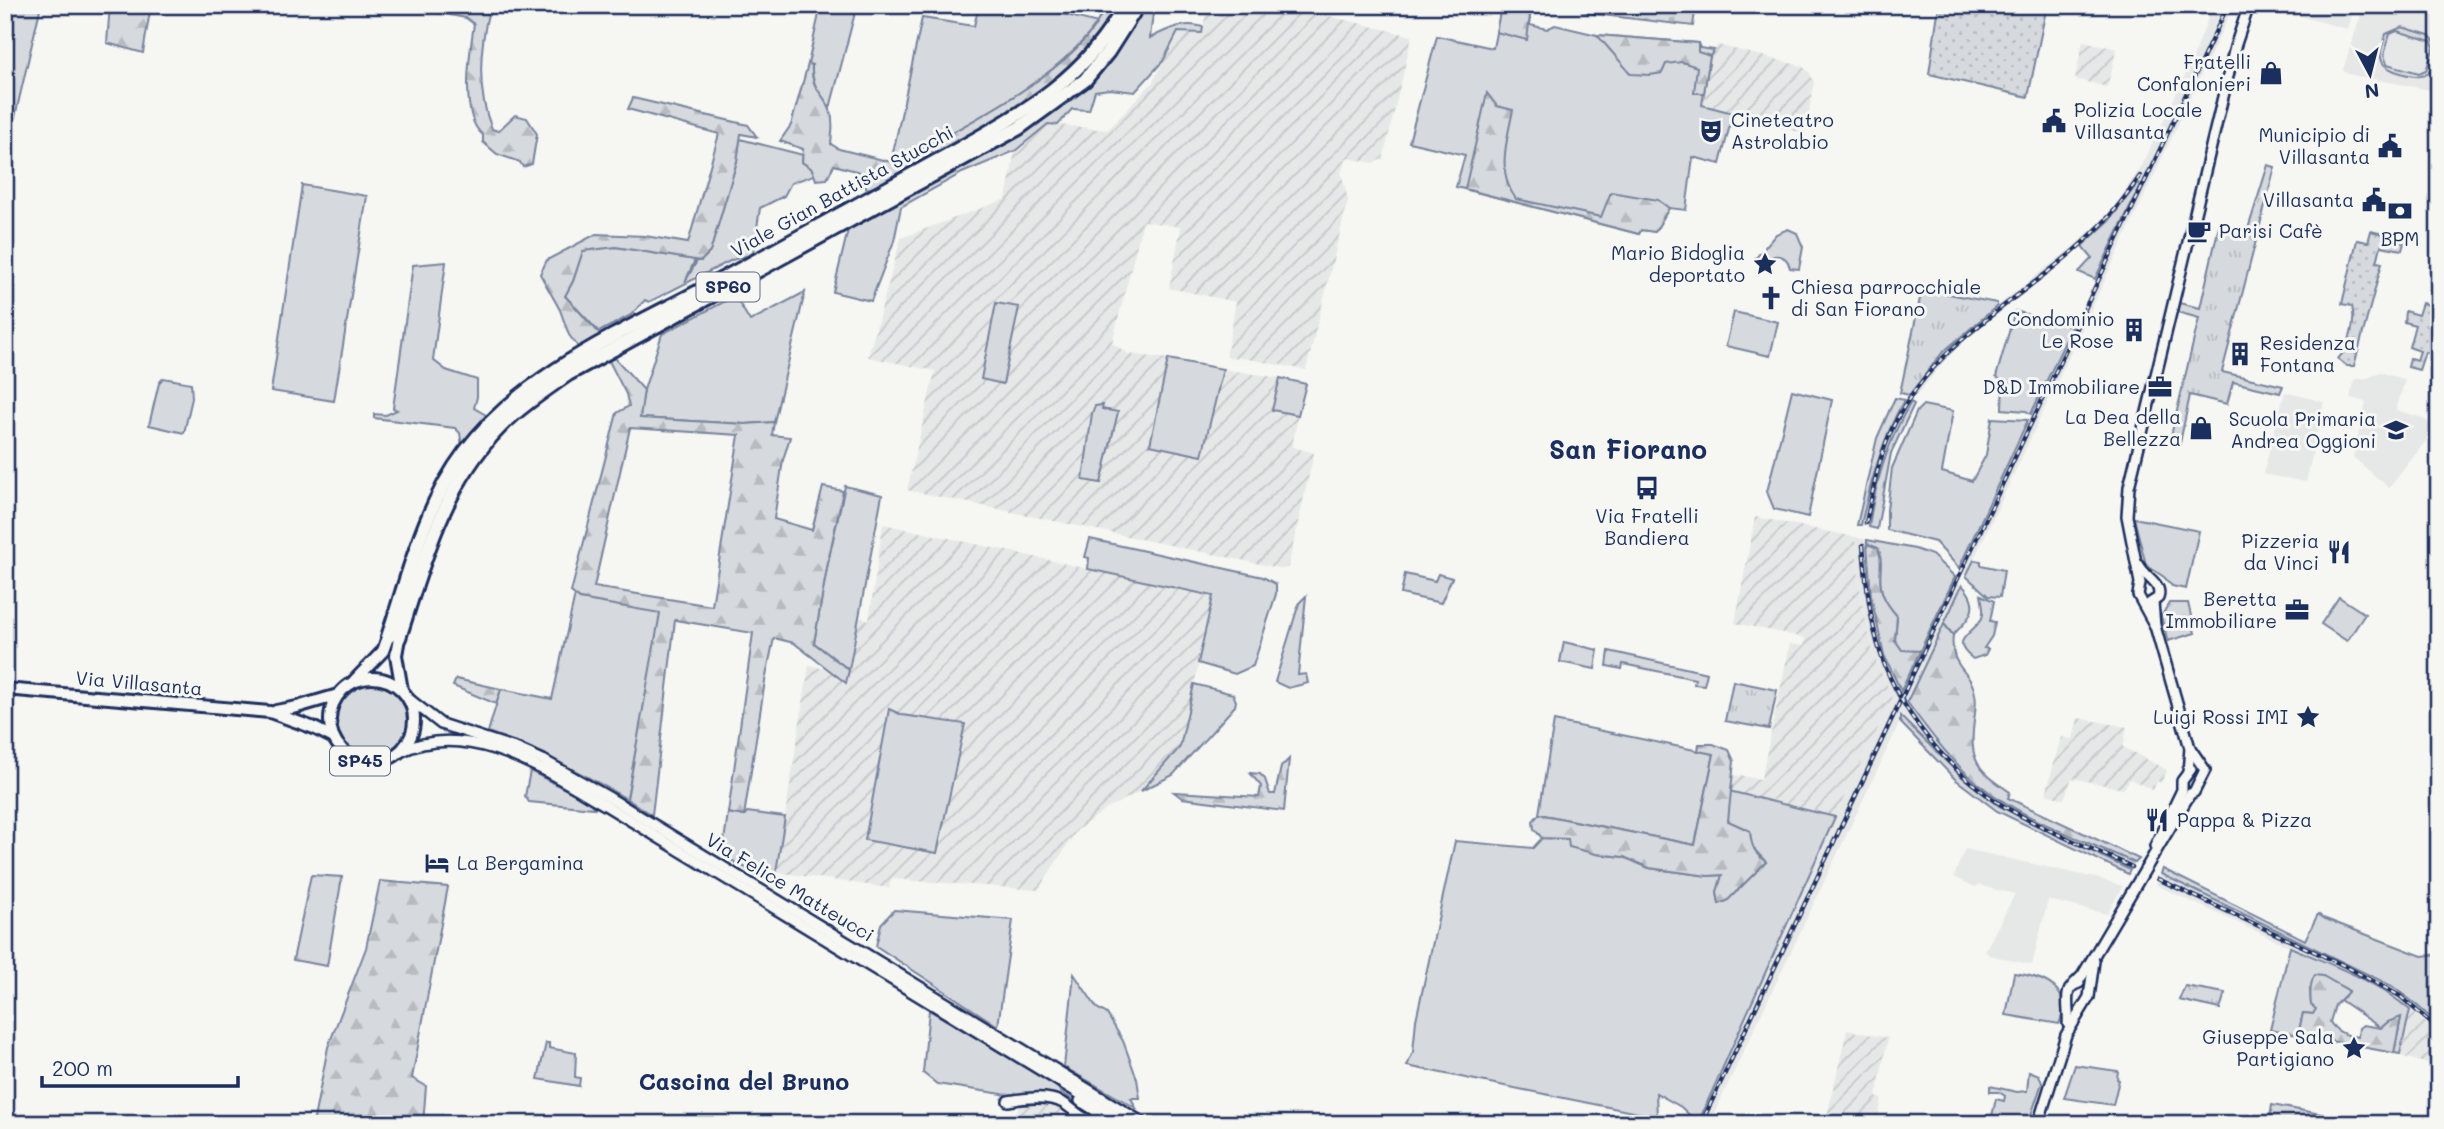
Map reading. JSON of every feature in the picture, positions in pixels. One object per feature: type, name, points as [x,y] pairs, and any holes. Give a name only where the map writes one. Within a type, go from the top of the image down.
[{"type":"highway","name":"Viale Gian Battista Stucchi","points":[[393,638],[422,531],[443,485],[465,452],[492,420],[527,388],[604,342],[810,232],[1013,117],[1077,71],[1125,5]]},
{"type":"highway","name":"Viale Gian Battista Stucchi","points":[[393,638],[432,534],[455,487],[499,428],[524,406],[568,374],[1019,128],[1085,80],[1108,52],[1138,5]]},
{"type":"main road","points":[[2155,626],[2138,594],[2140,585],[2127,516],[2131,479],[2235,47],[2249,5]]},
{"type":"main road","points":[[2136,561],[2160,591],[2159,597],[2153,602],[2147,603],[2140,599]]},
{"type":"main road","points":[[2140,585],[2151,581]]},
{"type":"main road","points":[[2153,602],[2155,626],[2190,748],[2188,772]]},
{"type":"main road","name":"Viale Gian Battista Stucchi","points":[[349,685],[393,638]]},
{"type":"main road","name":"Viale Gian Battista Stucchi","points":[[393,638],[406,695]]},
{"type":"main road","points":[[349,685],[377,678],[389,681],[406,695]]},
{"type":"main road","name":"SP45","points":[[334,738],[330,719],[332,709],[338,695],[349,685]]},
{"type":"main road","name":"Via Villasanta","points":[[5,689],[270,712]]},
{"type":"main road","name":"SP45","points":[[270,712],[338,695]]},
{"type":"main road","name":"SP45","points":[[270,712],[334,738],[346,753],[363,761],[380,762],[400,752],[409,742],[415,725],[414,712],[406,695]]},
{"type":"main road","name":"Via Felice Matteucci","points":[[406,695],[441,724],[518,749],[589,785],[1145,1124]]},
{"type":"main road","name":"Via Felice Matteucci","points":[[400,752],[425,742],[448,739],[500,752],[538,768],[605,805],[1129,1124]]},
{"type":"main road","points":[[2186,792],[2196,790],[2205,770],[2190,748]]},
{"type":"main road","points":[[2038,1124],[2066,1035],[2069,1016],[2068,990],[2082,976],[2139,880],[2186,792],[2182,781],[2196,764],[2202,764]]},
{"type":"main road","points":[[2066,1035],[2089,993],[2092,969],[2103,940]]},
{"type":"main road","points":[[2074,984],[2084,984],[2089,993]]},
{"type":"main road","points":[[2068,998],[2075,1004],[2085,1003]]},
{"type":"main road","points":[[1008,1101],[1030,1098],[1057,1101],[1088,1120],[1097,1120],[1096,1111],[1066,1092],[1059,1082]]},
{"type":"shaded area","points":[[1208,5],[1300,5],[1300,9],[1412,36],[1383,159],[1373,163],[1347,158],[1341,172],[1348,200],[1306,370],[1226,357],[1236,302],[1169,288],[1181,227],[1143,221],[1112,343],[1129,354],[1168,359],[1150,445],[1201,456],[1223,369],[1280,378],[1273,410],[1298,415],[1292,447],[1314,453],[1288,567],[1283,569],[907,490],[935,371],[868,357],[901,238],[1006,199],[1015,151],[1049,124],[1108,130],[1153,82],[1178,31],[1202,32]]},
{"type":"shaded area","points":[[2213,5],[2234,5],[1966,576],[1959,568],[2141,184],[2082,246],[1964,341],[1915,397],[1909,395],[1943,352],[2072,248],[2105,218],[2118,202],[2140,168],[2164,120],[2194,56]]},
{"type":"shaded area","points":[[2287,5],[2355,5],[2348,29],[2306,18],[2286,10]]},
{"type":"shaded area","points":[[2364,5],[2439,5],[2439,67],[2433,88],[2430,90],[2348,74],[2343,70]]},
{"type":"shaded area","points":[[2083,41],[2117,49],[2107,87],[2075,79]]},
{"type":"shaded area","points":[[1718,45],[1802,66],[1810,73],[1814,83],[1805,134],[1702,106],[1710,56]]},
{"type":"shaded area","name":"Scuola Primaria Andrea Oggioni","points":[[2380,372],[2405,380],[2396,410],[2422,418],[2436,428],[2389,488],[2353,457],[2366,402],[2350,398],[2355,379],[2368,378]]},
{"type":"shaded area","points":[[2285,392],[2324,402],[2306,482],[2263,474]]},
{"type":"shaded area","points":[[1904,400],[1911,402],[1896,427],[1873,498],[1869,527],[1861,525],[1878,457],[1890,425]]},
{"type":"shaded area","points":[[1755,517],[1855,537],[1861,598],[1874,657],[1892,700],[1835,817],[1729,791],[1733,775],[1761,779],[1790,644],[1804,646],[1805,638],[1735,623]]},
{"type":"shaded area","points":[[883,524],[1214,596],[1180,747],[1141,791],[1108,808],[1077,830],[1038,890],[891,879],[889,888],[776,872],[809,665],[825,669],[847,682],[859,617],[869,620]]},
{"type":"shaded area","points":[[1855,537],[1867,540],[1871,596],[1884,655],[1901,691],[1955,577],[1962,585],[1907,702],[1935,740],[1967,774],[2005,803],[2135,863],[2130,870],[1999,806],[1962,777],[1900,716],[1900,722],[1709,1124],[1697,1124],[1835,817],[1892,700],[1874,657],[1861,597]]},
{"type":"shaded area","points":[[2078,718],[2127,727],[2123,747],[2167,770],[2161,783],[2157,781],[2152,790],[2130,779],[2123,789],[2072,778],[2064,799],[2046,794],[2061,737],[2073,739]]},
{"type":"shaded area","points":[[1965,849],[2123,886],[2107,914],[2048,900],[2032,965],[1989,955],[1985,951],[2015,894],[1980,884],[1975,887],[1954,877]]},
{"type":"shaded area","points":[[2161,874],[2392,986],[2439,1025],[2439,1034],[2394,996],[2355,974],[2160,887],[2156,884]]},
{"type":"shaded area","points":[[2410,1010],[2439,1034],[2439,1067],[2400,1056]]},
{"type":"shaded area","points":[[1847,1030],[1888,1038],[1876,1097],[1882,1099],[1876,1124],[1825,1124]]},
{"type":"shaded area","points":[[1029,1101],[1062,1107],[1059,1124],[1014,1124],[1019,1105]]},
{"type":"green space","points":[[9,5],[41,5],[5,160],[5,25]]},
{"type":"green space","points":[[110,5],[151,5],[143,53],[107,43]]},
{"type":"green space","points":[[396,5],[456,5],[474,9],[475,5],[490,5],[481,68],[487,114],[492,129],[498,131],[515,115],[527,118],[537,134],[532,164],[523,167],[520,162],[497,154],[483,142],[483,135],[471,114],[468,83],[474,24],[466,18]]},
{"type":"green space","points":[[821,5],[842,5],[856,9],[830,108],[816,88],[812,65],[808,64]]},
{"type":"green space","points":[[979,5],[1027,5],[1098,23],[1078,46],[1032,85],[953,132],[899,161],[891,162],[922,18],[974,26]]},
{"type":"green space","points":[[1104,5],[1117,5],[1102,34],[1075,68],[1037,98],[888,183],[867,189],[860,172],[834,165],[827,179],[816,180],[812,169],[802,162],[803,149],[780,141],[791,125],[808,64],[812,65],[813,80],[831,114],[831,144],[839,149],[891,162],[899,161],[984,115],[1048,73],[1074,50],[1094,27]]},
{"type":"green space","points":[[1146,5],[1154,5],[1150,38],[1182,25],[1203,27],[1202,33],[1178,32],[1163,61],[1135,92],[1110,89],[1095,91],[1089,110],[1072,109],[1058,125],[1048,124],[1015,151],[962,173],[901,207],[894,241],[871,301],[833,292],[848,230],[1097,73],[1122,42]]},
{"type":"green space","points":[[1582,5],[1696,5],[1693,26],[1594,14],[1582,11]]},
{"type":"green space","points":[[1939,5],[2047,5],[2028,97],[1929,74]]},
{"type":"green space","points":[[1501,8],[1530,15],[1530,25],[1547,29],[1555,25],[1597,35],[1698,43],[1700,48],[1714,50],[1710,56],[1702,105],[1733,113],[1720,164],[1693,157],[1686,210],[1669,208],[1655,232],[1641,230],[1639,234],[1456,187],[1465,155],[1409,142],[1437,36],[1493,48]]},
{"type":"green space","points":[[1501,8],[1530,15],[1527,40],[1496,32]]},
{"type":"green space","points":[[2402,27],[2429,35],[2437,44],[2432,69],[2423,76],[2410,75],[2384,65],[2381,55],[2386,34]],"holes":[[[2397,31],[2431,41],[2434,47],[2426,70],[2419,73],[2387,64],[2384,55],[2390,34]]]},
{"type":"green space","points":[[1597,35],[1698,43],[1698,52],[1710,56],[1704,93],[1694,93],[1697,67],[1682,62],[1666,64],[1662,73],[1631,74]]},
{"type":"green space","points":[[1487,93],[1497,106],[1513,110],[1506,144],[1505,167],[1506,178],[1516,199],[1601,217],[1611,192],[1658,200],[1669,208],[1655,232],[1641,230],[1639,234],[1465,189]]},
{"type":"green space","points":[[633,98],[748,125],[757,137],[741,134],[737,161],[710,252],[701,261],[616,247],[583,251],[565,296],[601,335],[579,348],[569,335],[560,310],[540,274],[547,260],[596,234],[645,236],[688,243],[719,134],[628,109]]},
{"type":"green space","points":[[740,139],[803,155],[802,162],[812,169],[814,175],[791,183],[784,196],[760,208],[753,254],[732,260],[649,302],[645,300],[631,315],[599,332],[565,296],[583,250],[616,247],[695,260],[685,282],[697,261],[701,261],[710,252],[737,161]]},
{"type":"green space","points":[[2268,165],[2275,167],[2222,372],[2283,386],[2280,393],[2233,382],[2227,404],[2190,395],[2180,443],[2170,440],[2199,318],[2177,312],[2179,303],[2200,308],[2219,226],[2247,232]]},
{"type":"green space","points":[[2138,183],[2141,185],[2095,279],[2079,272],[2092,258],[2082,246],[2109,221]]},
{"type":"green space","points":[[302,185],[367,196],[334,401],[271,391]]},
{"type":"green space","points":[[1788,229],[1797,233],[1803,247],[1799,269],[1790,268],[1780,256],[1774,256],[1766,263],[1755,259],[1776,234]]},
{"type":"green space","points":[[2371,231],[2383,234],[2383,238],[2404,243],[2402,250],[2381,246],[2377,262],[2382,263],[2354,366],[2347,366],[2338,359],[2349,341],[2353,312],[2352,306],[2342,304],[2357,240],[2368,242]]},
{"type":"green space","points":[[446,262],[433,360],[446,370],[477,380],[474,408],[486,415],[462,446],[460,433],[455,428],[374,418],[374,414],[386,415],[397,410],[393,408],[413,265]]},
{"type":"green space","points":[[1922,289],[1997,303],[1997,306],[1943,352],[1909,395],[1900,393]]},
{"type":"green space","points":[[805,292],[774,422],[745,424],[639,418],[644,390],[662,334],[735,296],[750,321]]},
{"type":"green space","points":[[996,303],[1019,307],[1003,384],[981,379]]},
{"type":"green space","points":[[2422,303],[2439,308],[2439,355],[2425,352],[2419,370],[2408,367],[2410,358],[2417,360],[2420,351],[2409,347],[2415,325],[2404,322],[2405,311],[2418,315]]},
{"type":"green space","points":[[2015,311],[2072,327],[2031,414],[2026,411],[2002,409],[2003,381],[1996,377]]},
{"type":"green space","points":[[1734,312],[1778,322],[1770,356],[1726,346]]},
{"type":"green space","points":[[615,358],[644,390],[640,418],[745,424],[774,422],[772,435],[790,437],[783,460],[774,519],[812,530],[823,487],[843,491],[814,643],[849,670],[846,683],[794,643],[774,638],[744,816],[728,813],[753,633],[675,620],[652,815],[627,799],[660,613],[580,599],[571,592],[617,413],[629,406],[626,394],[608,359]],"holes":[[[630,428],[739,435],[712,606],[594,587]]]},
{"type":"green space","points":[[1168,359],[1223,369],[1202,456],[1150,445]]},
{"type":"green space","points":[[163,378],[191,383],[192,398],[184,433],[149,425],[159,383]]},
{"type":"green space","points":[[1280,378],[1306,384],[1298,415],[1272,410]]},
{"type":"green space","points":[[1792,390],[1832,400],[1808,517],[1774,509],[1767,492]]},
{"type":"green space","points":[[1895,398],[1904,400],[1878,461],[1861,525],[1857,525],[1877,438]]},
{"type":"green space","points":[[1911,402],[1914,404],[1891,453],[1877,529],[1869,527],[1884,462]]},
{"type":"green space","points":[[1103,405],[1102,409],[1118,412],[1101,483],[1083,480],[1092,413],[1095,406]]},
{"type":"green space","points":[[1923,405],[1953,411],[1942,472],[1972,481],[1986,455],[1992,418],[2028,420],[1959,568],[1935,542],[1887,530],[1892,468],[1917,411]]},
{"type":"green space","points":[[845,486],[882,495],[849,670],[814,643]]},
{"type":"green space","points":[[2134,518],[2199,531],[2186,589],[2172,586],[2146,565]]},
{"type":"green space","points":[[1090,539],[1263,577],[1276,584],[1276,594],[1253,666],[1235,674],[1198,663],[1213,596],[1088,569],[1089,558],[1085,557]]},
{"type":"green space","points":[[1867,540],[1932,555],[1955,577],[1920,651],[1902,651],[1895,640],[1897,616],[1882,591],[1880,553],[1878,548],[1867,544]]},
{"type":"green space","points":[[1867,544],[1878,548],[1880,553],[1882,591],[1897,616],[1895,640],[1902,650],[1920,651],[1901,691],[1884,655],[1871,596]]},
{"type":"green space","points":[[1974,560],[1981,561],[1981,565],[2004,570],[2000,597],[1988,596],[1966,576]]},
{"type":"green space","points":[[1405,574],[1435,581],[1438,574],[1452,578],[1441,603],[1401,594]]},
{"type":"green space","points":[[1962,585],[1968,592],[1972,606],[1969,617],[1953,635],[1944,624]]},
{"type":"green space","points":[[575,595],[580,599],[661,612],[627,799],[559,762],[488,732],[501,689],[552,699]]},
{"type":"green space","points":[[1981,595],[1994,601],[1990,621],[1995,622],[1992,636],[1984,648],[1988,649],[1985,655],[1973,659],[1962,647],[1962,642],[1982,618]]},
{"type":"green space","points":[[1306,596],[1298,675],[1306,674],[1308,683],[1288,688],[1275,682],[1299,603]]},
{"type":"green space","points":[[2339,597],[2365,614],[2347,641],[2321,624]]},
{"type":"green space","points":[[2169,603],[2188,603],[2195,633],[2168,641],[2161,617]]},
{"type":"green space","points":[[1944,624],[1953,635],[1957,662],[1973,686],[1976,704],[1974,755],[1983,770],[2010,792],[2008,798],[2139,859],[2135,863],[2046,824],[2003,801],[1965,772],[1934,738],[1907,702]]},
{"type":"green space","points":[[1564,642],[1598,650],[1595,669],[1560,662]]},
{"type":"green space","points":[[1609,651],[1707,673],[1704,685],[1694,684],[1695,679],[1623,664],[1622,669],[1607,666]]},
{"type":"green space","points":[[456,679],[501,689],[496,704],[453,686]]},
{"type":"green space","points":[[1733,681],[1777,690],[1769,729],[1725,721]]},
{"type":"green space","points":[[373,682],[387,685],[400,693],[408,706],[411,720],[408,734],[400,747],[387,755],[373,758],[359,755],[346,747],[338,734],[335,720],[338,706],[346,693],[359,685]]},
{"type":"green space","points":[[1194,684],[1233,694],[1235,706],[1173,775],[1141,791],[1180,747]]},
{"type":"green space","points":[[889,709],[902,715],[965,724],[937,853],[865,840]]},
{"type":"green space","points":[[1900,716],[1962,777],[1999,806],[2130,870],[2128,874],[1997,811],[1955,779],[1900,722]]},
{"type":"green space","points":[[1554,721],[1714,754],[1695,845],[1539,814]]},
{"type":"green space","points":[[1699,744],[1713,744],[1729,750],[1734,761],[1728,821],[1750,831],[1754,848],[1766,862],[1727,901],[1719,904],[1717,892],[1722,875],[1708,876],[1649,868],[1624,857],[1569,847],[1568,839],[1542,838],[1534,829],[1533,821],[1539,814],[1695,845],[1714,754],[1698,751]]},
{"type":"green space","points":[[1289,759],[1284,811],[1182,798],[1174,792],[1259,797],[1261,786],[1250,773],[1260,774],[1265,779],[1270,794],[1275,794],[1281,767]]},
{"type":"green space","points":[[530,771],[589,801],[594,808],[529,802],[525,796]]},
{"type":"green space","points":[[1729,791],[1835,817],[1698,1123],[1681,1107],[1656,1093],[1657,1117],[1407,1066],[1413,1052],[1416,1020],[1455,841],[1533,848],[1542,838],[1568,839],[1596,854],[1624,857],[1649,868],[1708,876],[1723,875],[1717,892],[1719,904],[1727,901],[1766,862],[1751,846],[1750,831],[1728,821]]},
{"type":"green space","points":[[747,812],[785,817],[776,872],[771,882],[722,855],[728,813],[744,816]]},
{"type":"green space","points":[[2163,869],[2305,940],[2318,914],[2422,956],[2439,954],[2439,1025],[2392,986],[2161,874]]},
{"type":"green space","points":[[311,875],[342,877],[327,966],[293,960]]},
{"type":"green space","points":[[380,881],[448,887],[412,1078],[426,1086],[423,1124],[313,1124],[328,1047],[366,948]]},
{"type":"green space","points":[[894,910],[1013,920],[998,1026],[876,946],[881,924]]},
{"type":"green space","points":[[2290,947],[2368,982],[2410,1010],[2400,1054],[2394,1053],[2401,1018],[2388,1022],[2381,1028],[2340,1000],[2345,996],[2346,989],[2331,981],[2310,988],[2311,1005],[2317,1009],[2313,1014],[2303,1013],[2298,1035],[2270,1030]]},
{"type":"green space","points":[[2014,973],[2036,978],[2054,987],[2063,1002],[2059,1024],[2006,1015]]},
{"type":"green space","points":[[1074,974],[1097,1008],[1107,1014],[1123,1041],[1137,1079],[1140,1098],[1131,1098],[1136,1108],[1064,1067]]},
{"type":"green space","points":[[2315,975],[2323,976],[2349,991],[2335,1005],[2330,1022],[2342,1033],[2358,1037],[2359,1028],[2363,1025],[2381,1028],[2401,1017],[2394,1053],[2298,1035],[2303,1013],[2313,1014],[2316,1009],[2311,1005],[2310,998]]},
{"type":"green space","points":[[2185,986],[2225,993],[2220,1009],[2179,1000]]},
{"type":"green space","points":[[929,1010],[1055,1085],[1062,1093],[1091,1111],[1088,1114],[1047,1097],[1015,1096],[937,1084],[923,1073]]},
{"type":"green space","points":[[546,1043],[549,1043],[549,1048],[576,1053],[575,1077],[580,1078],[579,1086],[538,1079]]},
{"type":"green space","points":[[2075,1065],[2118,1071],[2119,1080],[2113,1105],[2064,1098]]},
{"type":"green space","points":[[2029,1071],[2039,1075],[2042,1083],[2028,1124],[1992,1116],[1996,1099],[2004,1101],[2005,1096],[1999,1092],[1990,1092],[1990,1086],[2017,1092],[2027,1091]]},
{"type":"green space","points":[[2272,1105],[2364,1122],[2375,1124],[2269,1124]]},
{"type":"railway","points":[[1701,1124],[2228,5]]},
{"type":"railway","points":[[1866,523],[1884,448],[1912,394],[1959,342],[2070,254],[2096,230],[2120,204],[2140,176]]},
{"type":"railway","points":[[1863,545],[1869,604],[1881,655],[1902,702],[1938,750],[1968,780],[2002,805],[2132,867]]},
{"type":"railway","points":[[2158,879],[2345,966],[2400,996],[2439,1030]]},
{"type":"place","name":"Fratelli Confalonieri","points":[[2271,73]]},
{"type":"place","name":"Polizia Locale Villasanta","points":[[2054,121]]},
{"type":"place","name":"Cineteatro Astrolabio","points":[[1711,131]]},
{"type":"place","name":"Municipio di Villasanta","points":[[2390,146]]},
{"type":"place","name":"Villasanta","points":[[2374,200]]},
{"type":"place","name":"BPM","points":[[2400,211]]},
{"type":"place","name":"Parisi Cafè","points":[[2199,231]]},
{"type":"place","name":"Mario Bidoglia deportato","points":[[1765,264]]},
{"type":"place","name":"Chiesa parrocchiale di San Fiorano","points":[[1771,298]]},
{"type":"place","name":"Condominio Le Rose","points":[[2134,330]]},
{"type":"place","name":"Residenza Fontana","points":[[2240,354]]},
{"type":"place","name":"D&D Immobiliare","points":[[2160,387]]},
{"type":"place","name":"La Dea della Bellezza","points":[[2201,428]]},
{"type":"place","name":"Scuola Primaria Andrea Oggioni","points":[[2396,430]]},
{"type":"place","name":"Via Fratelli Bandiera","points":[[1647,488]]},
{"type":"place","name":"Pizzeria da Vinci","points":[[2339,552]]},
{"type":"place","name":"Beretta Immobiliare","points":[[2297,610]]},
{"type":"place","name":"Luigi Rossi IMI","points":[[2308,717]]},
{"type":"place","name":"Pappa & Pizza","points":[[2157,820]]},
{"type":"place","name":"La Bergamina","points":[[437,863]]},
{"type":"place","name":"Giuseppe Sala Partigiano","points":[[2354,1048]]},
{"type":"district","name":"San Fiorano","points":[[1628,450]]},
{"type":"district","name":"Cascina del Bruno","points":[[744,1082]]}]
